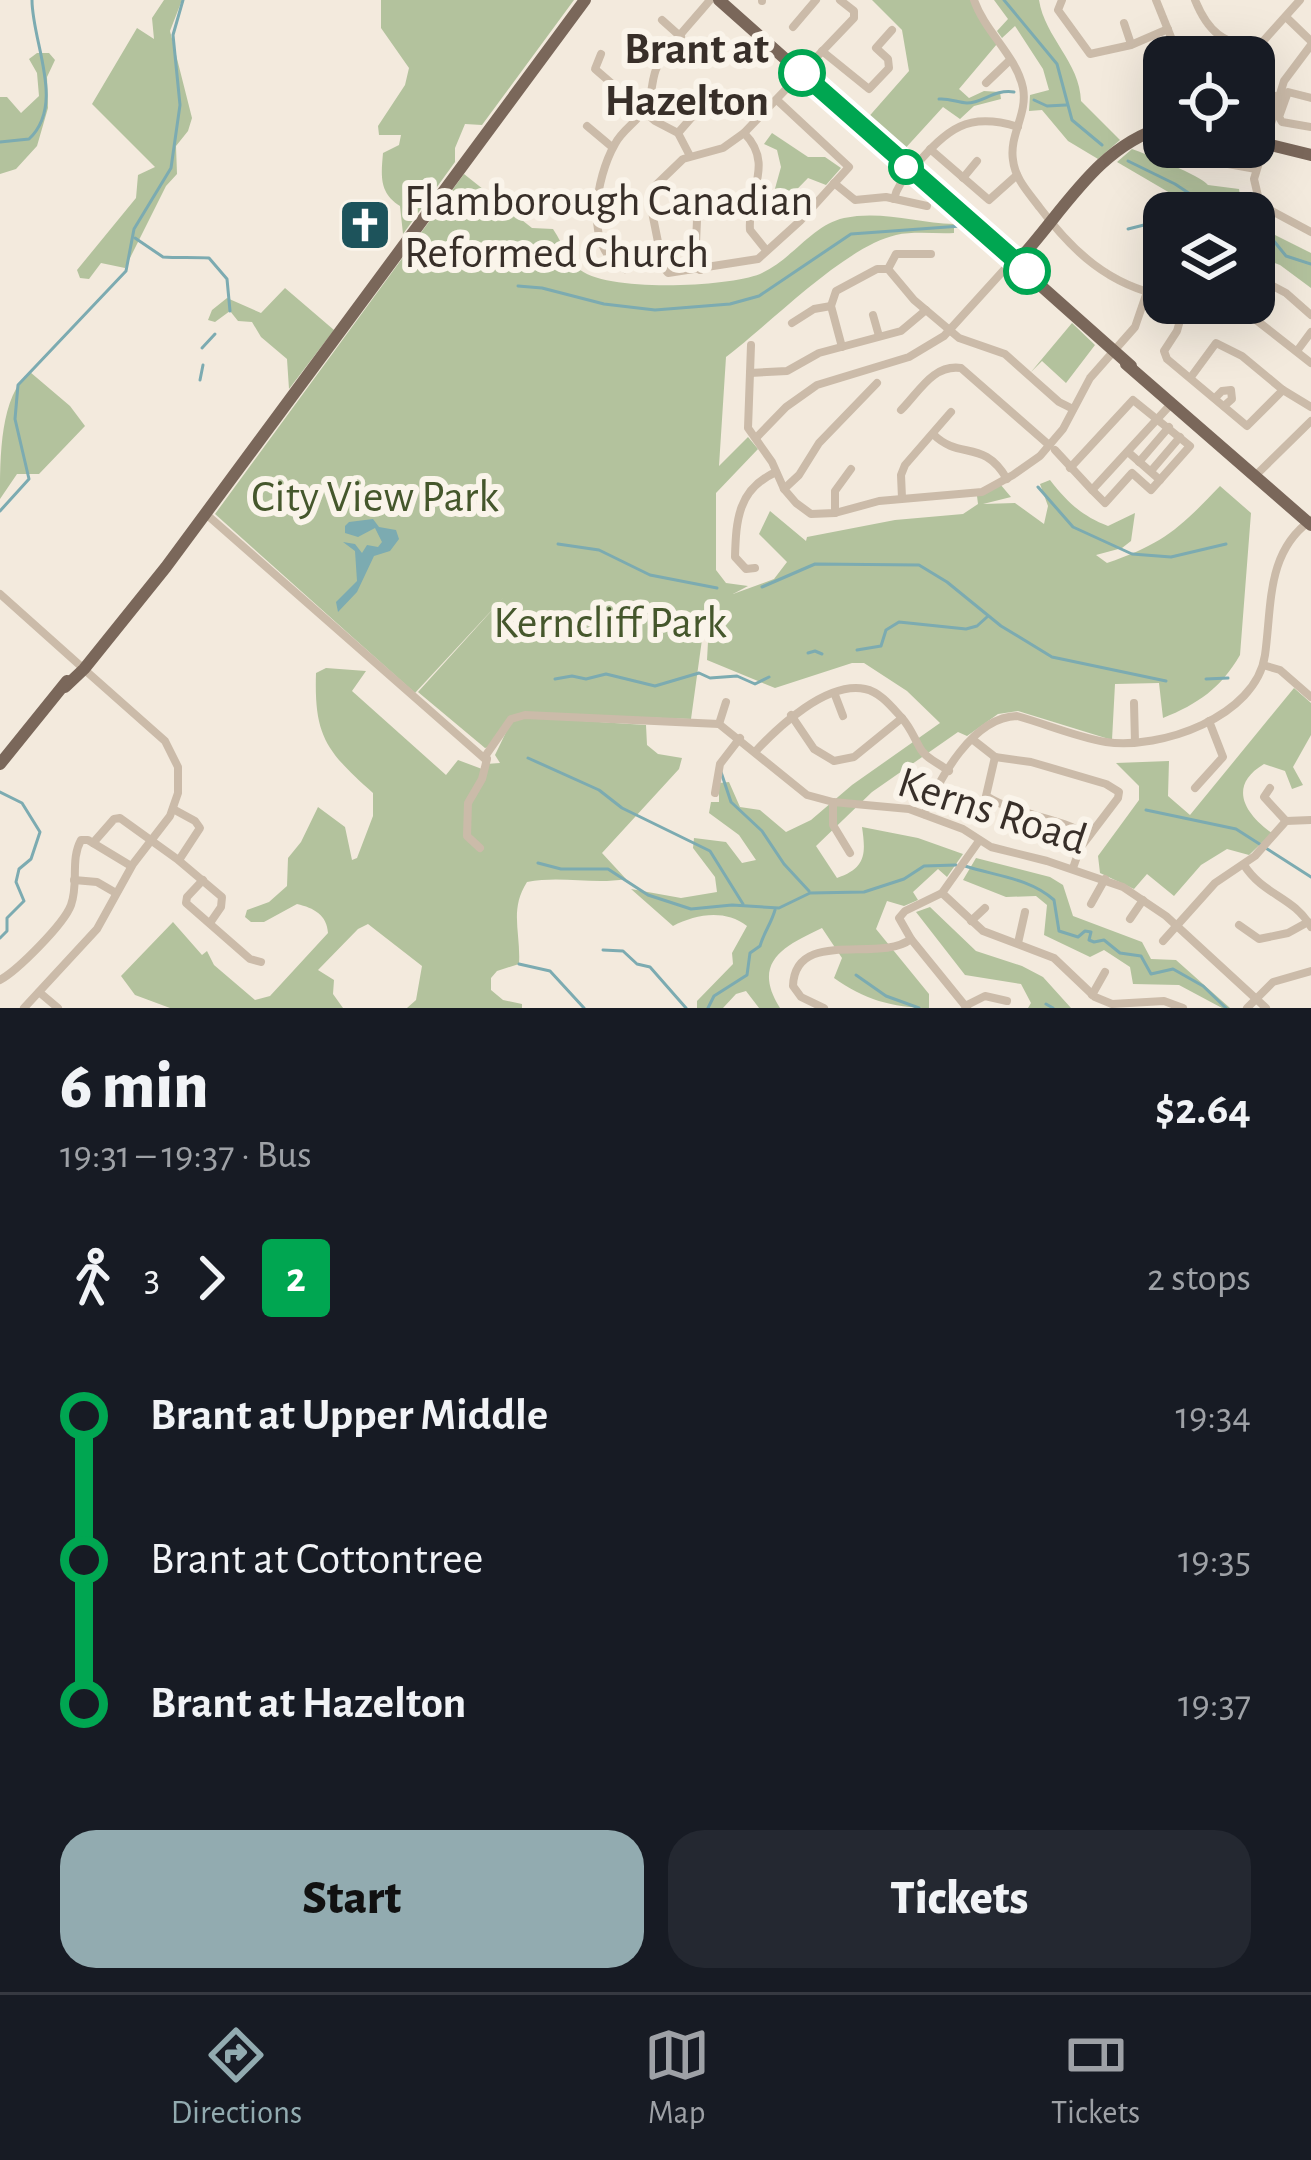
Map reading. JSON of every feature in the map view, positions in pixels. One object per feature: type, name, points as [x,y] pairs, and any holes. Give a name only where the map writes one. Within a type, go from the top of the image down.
[{"type":"main road","points":[[0,764],[88,665],[206,514],[585,0]]},
{"type":"main road","points":[[714,0],[1310,522]]},
{"type":"main road","points":[[1014,262],[1116,150],[1143,137]]},
{"type":"main road","points":[[1275,146],[1311,154]]},
{"type":"main road","points":[[1014,262],[1050,222]]},
{"type":"main road","points":[[1028,250],[1025,262],[1032,274]]},
{"type":"main road","points":[[1014,262],[1114,350]]},
{"type":"street","points":[[626,269],[615,264],[602,244],[598,202],[612,147],[644,112],[658,66],[714,0]]},
{"type":"street","points":[[793,26],[816,0]]},
{"type":"street","points":[[777,100],[849,167],[800,221],[754,260],[666,272],[650,202],[654,187],[690,156],[723,148],[777,100],[855,16],[840,0]]},
{"type":"street","points":[[974,0],[1023,87],[1012,151],[1017,175],[1050,222],[1101,272],[1143,290]]},
{"type":"street","points":[[1062,0],[1058,10],[1090,54],[1132,45],[1168,29]]},
{"type":"street","points":[[1156,0],[1171,36]]},
{"type":"street","points":[[1195,0],[1211,32],[1249,46],[1262,44],[1300,0]]},
{"type":"street","points":[[1286,17],[1311,43],[1288,70],[1280,120],[1311,127]]},
{"type":"street","points":[[662,20],[681,37]]},
{"type":"street","points":[[1072,30],[1086,22]]},
{"type":"street","points":[[1124,23],[1132,45]]},
{"type":"street","points":[[822,51],[869,88],[889,68],[888,59],[876,48],[892,30]]},
{"type":"street","points":[[601,54],[595,69],[644,112],[677,133],[690,156]]},
{"type":"street","points":[[986,83],[1010,60]]},
{"type":"street","points":[[677,133],[705,102],[709,89]]},
{"type":"street","points":[[1275,111],[1291,92],[1311,98]]},
{"type":"street","points":[[1275,96],[1282,98]]},
{"type":"street","points":[[894,199],[897,188],[945,133],[987,120],[1018,127]]},
{"type":"street","points":[[587,126],[612,147]]},
{"type":"street","points":[[744,133],[761,160],[750,230],[766,250]]},
{"type":"street","points":[[930,149],[989,200],[1017,175]]},
{"type":"street","points":[[963,178],[977,161]]},
{"type":"street","points":[[1250,168],[1256,169],[1255,185],[1264,205],[1311,232]]},
{"type":"street","points":[[834,183],[855,200],[894,199],[927,206]]},
{"type":"street","points":[[698,197],[700,270]]},
{"type":"street","points":[[573,200],[598,202]]},
{"type":"street","points":[[888,269],[896,254],[931,254]]},
{"type":"street","points":[[756,438],[786,407],[817,386],[908,357],[950,331],[1014,262]]},
{"type":"street","points":[[842,347],[832,306],[836,291],[877,269],[888,269],[950,331],[970,344],[1005,354],[1073,409]]},
{"type":"street","points":[[1275,286],[1311,315]]},
{"type":"street","points":[[751,345],[746,423],[784,489],[811,514],[835,514],[902,499],[982,492],[1007,479],[1052,448],[1073,409],[1138,321],[1143,305]]},
{"type":"street","points":[[792,323],[814,309],[832,306]]},
{"type":"street","points":[[750,373],[779,374],[819,353],[909,326],[926,310]]},
{"type":"street","points":[[873,315],[879,337]]},
{"type":"street","points":[[1180,324],[1164,351],[1167,359],[1247,426],[1282,390]]},
{"type":"street","points":[[1265,324],[1311,362]]},
{"type":"street","points":[[1297,351],[1311,332]]},
{"type":"street","points":[[1191,377],[1216,343],[1311,406]]},
{"type":"street","points":[[902,410],[936,372],[961,368],[1106,503],[1132,473],[1151,490],[1190,446],[1133,400],[1070,468]]},
{"type":"street","points":[[784,489],[844,411],[877,383]]},
{"type":"street","points":[[1215,398],[1232,390],[1232,399],[1224,406]]},
{"type":"street","points":[[1092,490],[1173,401]]},
{"type":"street","points":[[902,499],[905,465],[951,412]]},
{"type":"street","points":[[1257,474],[1311,422]]},
{"type":"street","points":[[1139,461],[1169,427]]},
{"type":"street","points":[[807,431],[819,443]]},
{"type":"street","points":[[933,434],[945,446],[987,455],[1007,479]]},
{"type":"street","points":[[1151,471],[1180,437]]},
{"type":"street","points":[[1128,452],[1160,479]]},
{"type":"street","points":[[835,514],[835,491],[851,469]]},
{"type":"street","points":[[755,568],[746,569],[735,557],[739,507],[761,479],[776,472]]},
{"type":"street","points":[[206,514],[484,756]]},
{"type":"street","points":[[924,814],[971,739],[998,719],[1011,715],[1106,742],[1166,741],[1209,721],[1239,698],[1263,665],[1275,565],[1310,522]]},
{"type":"street","points":[[0,594],[88,665],[165,741],[178,775],[173,809],[131,866],[97,929],[24,1008]]},
{"type":"street","points":[[1263,665],[1280,670],[1311,697]]},
{"type":"street","points":[[755,752],[790,715],[835,694],[866,688],[902,718],[917,735],[922,751],[950,771]]},
{"type":"street","points":[[835,694],[843,716]]},
{"type":"street","points":[[1239,698],[1251,708]]},
{"type":"street","points":[[480,848],[467,836],[467,806],[480,783],[484,756],[516,716],[719,724],[726,702]]},
{"type":"street","points":[[1134,703],[1135,742]]},
{"type":"street","points":[[790,715],[814,749],[840,761],[880,740],[902,718]]},
{"type":"street","points":[[1195,788],[1223,757],[1209,721]]},
{"type":"street","name":"Kerns Road","points":[[719,724],[801,791],[833,802],[924,814],[980,841],[1105,880],[1143,900],[1266,1008]]},
{"type":"street","points":[[715,793],[721,764],[740,738]]},
{"type":"street","points":[[971,739],[995,757],[1031,762],[1118,791],[1072,869]]},
{"type":"street","points":[[995,757],[986,796],[1007,809],[1067,824],[1089,836]]},
{"type":"street","points":[[760,777],[770,765]]},
{"type":"street","points":[[1270,788],[1264,797],[1286,821]]},
{"type":"street","points":[[791,803],[801,791]]},
{"type":"street","points":[[833,802],[833,825],[850,853]]},
{"type":"street","points":[[173,809],[200,828],[179,860]]},
{"type":"street","points":[[93,843],[118,818],[179,860],[223,899],[210,922]]},
{"type":"street","points":[[1162,941],[1215,884],[1244,865],[1286,821],[1311,820]]},
{"type":"street","points":[[0,980],[66,913],[73,899],[78,844],[84,838],[131,866]]},
{"type":"street","points":[[980,841],[942,893],[901,915],[900,923],[966,1007],[985,996],[1006,1001]]},
{"type":"street","points":[[1239,925],[1259,939],[1310,925],[1298,907],[1259,886],[1244,865]]},
{"type":"street","points":[[74,880],[97,882],[116,893]]},
{"type":"street","points":[[203,880],[186,903],[250,959],[261,962]]},
{"type":"street","points":[[1091,904],[1105,880]]},
{"type":"street","points":[[942,893],[992,936],[1054,958],[1092,995],[1112,1006],[1164,1001],[1183,1008]]},
{"type":"street","points":[[1130,919],[1143,900]]},
{"type":"street","points":[[971,921],[986,908]]},
{"type":"street","points":[[1018,943],[1024,912]]},
{"type":"street","points":[[824,1008],[801,997],[793,986],[794,974],[810,956],[830,950],[898,949],[911,939]]},
{"type":"street","points":[[1247,1008],[1273,982],[1311,971]]},
{"type":"street","points":[[1092,995],[1105,973]]},
{"type":"street","points":[[39,992],[58,1008]]},
{"type":"green space","points":[[164,0],[182,0],[170,31],[192,118],[176,146],[177,174],[166,186],[125,268],[101,263],[89,279],[80,278],[77,270],[136,198],[138,175],[155,167],[92,104],[137,28],[154,39],[152,18]]},
{"type":"green space","points":[[381,0],[574,0],[482,125],[465,124],[455,162],[403,234],[400,206],[385,190],[382,176],[383,153],[399,145],[401,135],[379,135],[378,126],[405,85],[409,68],[381,28]]},
{"type":"green space","points":[[872,0],[971,0],[997,44],[959,89],[969,98],[984,91],[1000,92],[1001,99],[974,106],[960,119],[943,107],[901,153],[865,121],[909,71],[902,30]]},
{"type":"green space","points":[[994,0],[1039,0],[1075,74],[1081,101],[1120,140],[1098,159],[1068,141],[1042,110],[1029,111],[1030,95],[1049,90],[1043,69],[1015,26],[1002,38],[997,31],[1008,19]]},
{"type":"green space","points":[[49,53],[55,60],[47,77],[48,108],[37,146],[16,169],[0,174],[0,97],[7,97],[21,113],[39,96],[37,73],[29,59]]},
{"type":"green space","points":[[772,133],[808,157],[825,157],[841,168],[826,185],[808,178],[766,221],[781,167],[777,150],[764,144]]},
{"type":"green space","points":[[1132,149],[1143,154],[1143,168],[1178,168],[1208,185],[1239,192],[1168,192],[1117,162]]},
{"type":"green space","points":[[464,174],[532,228],[553,229],[578,268],[592,276],[638,284],[695,284],[760,274],[822,228],[844,218],[886,216],[954,224],[954,233],[896,235],[854,254],[726,357],[719,466],[748,437],[758,449],[716,493],[716,570],[726,583],[748,586],[733,594],[774,579],[787,562],[759,534],[770,511],[806,541],[807,537],[895,520],[963,514],[978,504],[977,496],[1000,484],[1011,497],[983,504],[1015,503],[1044,524],[1048,506],[1040,484],[1050,480],[1076,508],[1108,526],[1135,513],[1131,541],[1096,555],[1107,563],[1170,533],[1220,486],[1251,513],[1240,655],[1207,694],[1163,718],[1159,683],[1115,684],[1112,740],[1018,711],[998,714],[967,736],[958,732],[872,792],[816,846],[837,878],[854,870],[862,859],[862,827],[918,838],[963,854],[947,877],[938,869],[913,892],[918,900],[904,906],[887,901],[876,929],[929,994],[929,1008],[879,1001],[834,978],[842,958],[822,928],[776,957],[769,979],[780,1008],[759,1008],[746,991],[723,1008],[697,1008],[697,1001],[733,964],[732,953],[747,926],[710,915],[673,926],[631,889],[681,898],[717,892],[715,877],[693,848],[694,838],[726,842],[742,863],[756,860],[739,835],[709,813],[711,802],[719,802],[719,783],[729,782],[740,807],[760,810],[786,832],[811,820],[940,723],[907,691],[864,663],[775,688],[707,660],[709,624],[704,625],[691,719],[521,713],[493,746],[485,748],[418,692],[504,597],[415,693],[215,514]]},
{"type":"green space","points":[[1275,235],[1311,253],[1311,288],[1275,263]]},
{"type":"green space","points":[[285,288],[334,330],[289,389],[287,359],[261,337],[252,322],[238,321],[230,311],[215,322],[208,320],[227,298],[261,313]]},
{"type":"green space","points":[[1072,323],[1095,345],[1066,383],[1042,361],[1031,372]]},
{"type":"green space","points":[[30,372],[70,406],[85,426],[39,474],[17,474],[0,499],[7,411]]},
{"type":"green space","points":[[326,668],[366,671],[352,691],[446,775],[458,760],[482,769],[500,763],[495,755],[510,724],[520,717],[646,725],[647,745],[658,754],[682,758],[679,769],[602,853],[626,879],[527,882],[517,912],[519,964],[491,978],[491,990],[522,1008],[407,1008],[416,1000],[422,966],[368,924],[318,970],[334,980],[333,994],[343,1008],[170,1008],[135,995],[121,976],[173,922],[202,955],[207,951],[214,965],[255,1000],[270,996],[328,933],[318,913],[297,904],[264,922],[245,917],[247,910],[269,902],[287,886],[288,858],[318,807],[345,827],[352,860],[357,858],[373,816],[373,793],[334,753],[321,728],[316,673]]},
{"type":"green space","points":[[1294,688],[1311,703],[1311,735],[1293,767],[1303,785],[1292,789],[1285,771],[1264,764],[1246,781],[1243,790],[1248,809],[1272,833],[1249,855],[1227,849],[1201,865],[1174,896],[1147,874],[1134,889],[1100,873],[1098,856],[1139,800],[1139,786],[1116,763],[1169,761],[1168,796],[1190,815]]},
{"type":"green space","points":[[976,858],[1050,877],[1063,885],[1073,916],[1142,942],[1151,959],[1176,960],[1230,1008],[1179,985],[1133,984],[1130,967],[1104,950],[1090,957],[1044,935],[1047,905],[1036,896],[1006,897],[963,880]]},
{"type":"green space","points":[[930,907],[976,951],[1043,977],[1071,1008],[1028,1008],[1031,1003],[1021,984],[965,975],[916,912]]},
{"type":"water","points":[[373,519],[379,527],[396,530],[399,539],[390,551],[374,556],[357,592],[338,612],[336,602],[357,581],[355,551],[343,542],[355,544],[362,553],[367,545],[378,547],[382,542],[375,528],[358,537],[345,533],[345,526]]},
{"type":"waterway","points":[[0,142],[29,139],[45,109],[32,0]]},
{"type":"waterway","points":[[0,511],[29,479],[15,419],[18,385],[126,271],[134,229],[171,168],[180,105],[173,35],[183,0]]},
{"type":"waterway","points":[[1004,0],[1057,64],[1072,120],[1102,145]]},
{"type":"waterway","points":[[939,99],[967,103],[1014,92]]},
{"type":"waterway","points":[[1034,100],[1047,106],[1066,105]]},
{"type":"waterway","points":[[1128,161],[1187,192]]},
{"type":"waterway","points":[[1128,229],[1143,225]]},
{"type":"waterway","points":[[518,286],[655,310],[730,304],[759,296],[851,234],[961,226]]},
{"type":"waterway","points":[[135,238],[163,257],[209,258],[227,279],[230,311]]},
{"type":"waterway","points":[[1275,242],[1286,256],[1311,264]]},
{"type":"waterway","points":[[202,348],[215,334]]},
{"type":"waterway","points":[[200,380],[203,365]]},
{"type":"waterway","points":[[1038,487],[1073,527],[1132,554],[1171,557],[1226,544]]},
{"type":"waterway","points":[[558,544],[599,550],[650,575],[717,588]]},
{"type":"waterway","points":[[762,587],[815,564],[919,565],[1052,657],[1166,681]]},
{"type":"waterway","points":[[857,650],[881,646],[886,630],[899,622],[966,629],[987,617]]},
{"type":"waterway","points":[[808,653],[822,654]]},
{"type":"waterway","points":[[555,679],[606,674],[655,686],[699,673],[710,678],[737,676],[755,684],[769,677]]},
{"type":"waterway","points":[[1206,679],[1228,678]]},
{"type":"waterway","points":[[528,758],[599,790],[622,808],[710,851],[743,904]]},
{"type":"waterway","points":[[721,772],[731,802],[762,831],[809,891]]},
{"type":"waterway","points":[[0,792],[22,803],[40,832],[31,859],[19,869],[16,882],[24,901],[7,918],[7,931],[0,938]]},
{"type":"waterway","points":[[1146,810],[1236,829],[1311,877]]},
{"type":"waterway","points":[[538,863],[561,869],[608,869],[648,895],[691,909],[779,908],[810,893],[864,892],[904,879],[924,866],[956,865]]},
{"type":"waterway","points":[[965,866],[1034,887],[1054,900],[1059,931],[1078,937],[1091,932],[1089,940],[1104,940],[1120,953],[1141,956],[1151,974],[1173,969],[1203,986],[1226,1008]]},
{"type":"waterway","points":[[708,1008],[714,996],[747,975],[750,953],[760,946],[775,910]]},
{"type":"waterway","points":[[603,950],[623,951],[637,964],[650,967],[686,1008]]},
{"type":"waterway","points":[[519,964],[550,971],[584,1008]]},
{"type":"waterway","points":[[856,975],[886,996],[919,1008]]},
{"type":"waterway","points":[[1046,1004],[1053,1008]]},
{"type":"bus line","name":"2","points":[[802,73],[1027,271]]},
{"type":"place","name":"Brant at Hazelton","points":[[802,73]]},
{"type":"place","name":"Flamborough Canadian Reformed Church","points":[[365,225]]},
{"type":"park label","name":"City View Park","points":[[375,495]]},
{"type":"park label","name":"Kerncliff Park","points":[[610,621]]}]
